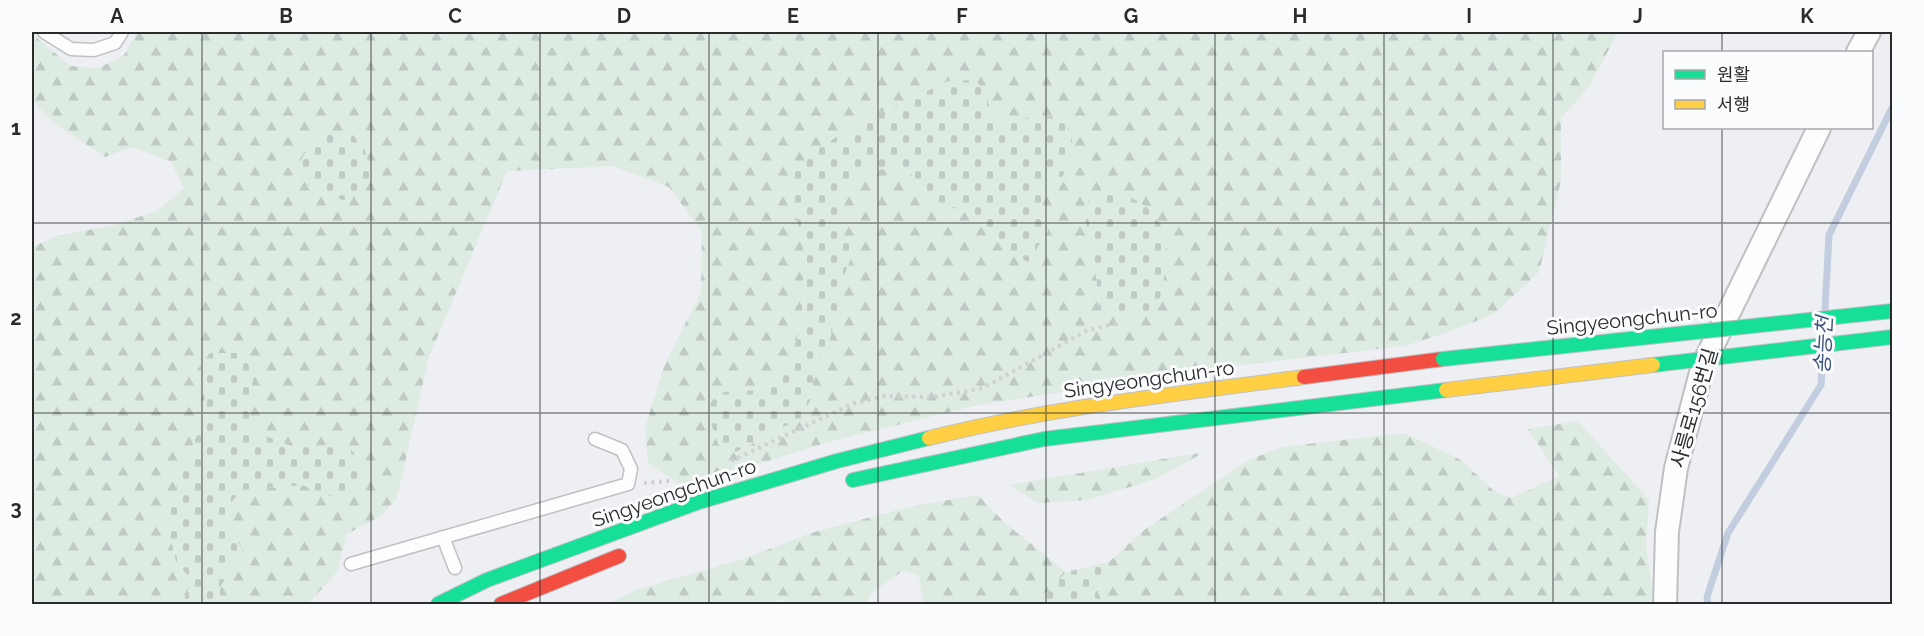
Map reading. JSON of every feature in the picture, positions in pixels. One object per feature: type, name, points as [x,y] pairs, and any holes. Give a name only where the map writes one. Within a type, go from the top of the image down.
[{"type":"highway","name":"Singyeongchun-ro","points":[[438,604],[487,580],[699,502],[837,461],[989,423],[1140,399],[1443,359],[1893,311]]},
{"type":"highway","points":[[837,485],[872,475],[1044,439],[1893,337]]},
{"type":"highway","name":"Singyeongchun-ro","points":[[501,604],[636,549]]},
{"type":"street","points":[[1858,51],[1869,32]]},
{"type":"street","name":"사릉로156번길","points":[[1665,604],[1667,532],[1676,468],[1703,364],[1819,129]]},
{"type":"lane","points":[[44,32],[71,49],[94,51],[115,43],[122,32]]},
{"type":"lane","points":[[351,564],[628,484],[631,469],[622,450],[595,439]]},
{"type":"lane","points":[[443,537],[455,568]]},
{"type":"path","points":[[721,465],[852,404],[885,396],[933,397],[983,388],[1086,331],[1116,323]]},
{"type":"path","points":[[628,484],[668,482],[678,478]]},
{"type":"green space","points":[[137,32],[1618,32],[1589,87],[1561,118],[1561,181],[1539,272],[1494,314],[1446,333],[1404,346],[1224,367],[978,405],[825,443],[685,488],[648,463],[645,428],[664,366],[701,292],[702,232],[669,187],[613,166],[507,171],[429,357],[397,498],[381,516],[347,534],[337,572],[308,604],[222,604],[219,589],[242,549],[229,531],[228,507],[242,490],[303,485],[333,497],[315,447],[296,448],[254,432],[248,411],[253,378],[197,370],[205,397],[203,422],[180,473],[176,561],[192,581],[182,604],[32,604],[32,247],[57,236],[114,225],[157,211],[184,188],[171,162],[132,147],[105,157],[54,123],[32,101],[32,34],[71,66],[99,68],[124,55]],"holes":[[[949,81],[987,96],[991,119],[1006,122],[1031,117],[1042,203],[1048,231],[1012,253],[980,221],[958,209],[931,204],[914,176],[900,166],[854,174],[840,195],[840,229],[854,250],[840,286],[837,311],[829,342],[814,363],[812,397],[801,418],[735,453],[718,444],[721,392],[762,390],[786,375],[802,323],[804,251],[790,188],[795,171],[818,148],[869,118]],[[1165,231],[1100,309],[1094,262]]]},
{"type":"green space","points":[[976,80],[987,96],[991,119],[1006,122],[1031,117],[1062,116],[1075,148],[1063,176],[1041,185],[1048,231],[1028,262],[1012,253],[980,221],[958,209],[931,204],[915,177],[900,166],[854,174],[840,195],[840,229],[854,250],[840,286],[837,311],[829,342],[814,363],[812,397],[801,418],[734,453],[718,444],[706,407],[721,392],[762,390],[785,375],[802,323],[804,251],[790,188],[795,171],[818,148],[869,118],[949,81]]},
{"type":"green space","points":[[326,131],[351,133],[364,148],[372,174],[359,191],[344,200],[321,195],[308,185],[301,160],[315,135]]},
{"type":"green space","points":[[1108,186],[1146,207],[1156,218],[1163,231],[1166,245],[1165,274],[1155,318],[1100,309],[1094,261],[1084,212],[1091,195]]},
{"type":"green space","points":[[210,353],[244,353],[253,378],[248,411],[255,432],[296,448],[345,443],[361,461],[362,484],[333,497],[302,485],[241,490],[228,507],[229,531],[243,549],[219,589],[222,604],[182,604],[192,581],[176,561],[167,524],[180,473],[203,422],[205,397],[197,370]]},
{"type":"green space","points":[[1578,421],[1649,500],[1646,544],[1654,604],[1104,604],[1098,593],[1109,562],[1144,530],[1249,460],[1282,447],[1404,433],[1461,460],[1494,491],[1511,498],[1559,476],[1528,429]]},
{"type":"green space","points":[[1205,452],[1153,480],[1087,500],[1038,503],[1009,485]]},
{"type":"green space","points":[[978,495],[1005,523],[1066,572],[1050,591],[1014,604],[923,604],[919,576],[903,571],[871,593],[867,604],[794,604],[779,600],[775,604],[608,604],[636,590],[743,559],[811,533],[909,507]]},
{"type":"green space","points":[[1109,562],[1098,593],[1104,604],[1014,604],[1050,591],[1066,572]]},
{"type":"waterway","name":"송능천","points":[[1825,309],[1829,235],[1892,108]]},
{"type":"waterway","name":"송능천","points":[[1708,604],[1707,597],[1728,533],[1821,385],[1823,353]]},
{"type":"traffic: fast","points":[[1443,359],[1892,311]]},
{"type":"traffic: fast","points":[[1653,365],[1892,337]]},
{"type":"traffic: fast","points":[[853,480],[1044,439],[1446,390]]},
{"type":"traffic: fast","points":[[438,604],[487,580],[699,502],[837,461],[929,438]]},
{"type":"traffic: slow","points":[[1446,390],[1653,365]]},
{"type":"traffic: slow","points":[[929,438],[1068,410],[1304,377]]},
{"type":"traffic: jam","points":[[1304,377],[1443,359]]},
{"type":"traffic: jam","points":[[501,604],[619,556]]}]
